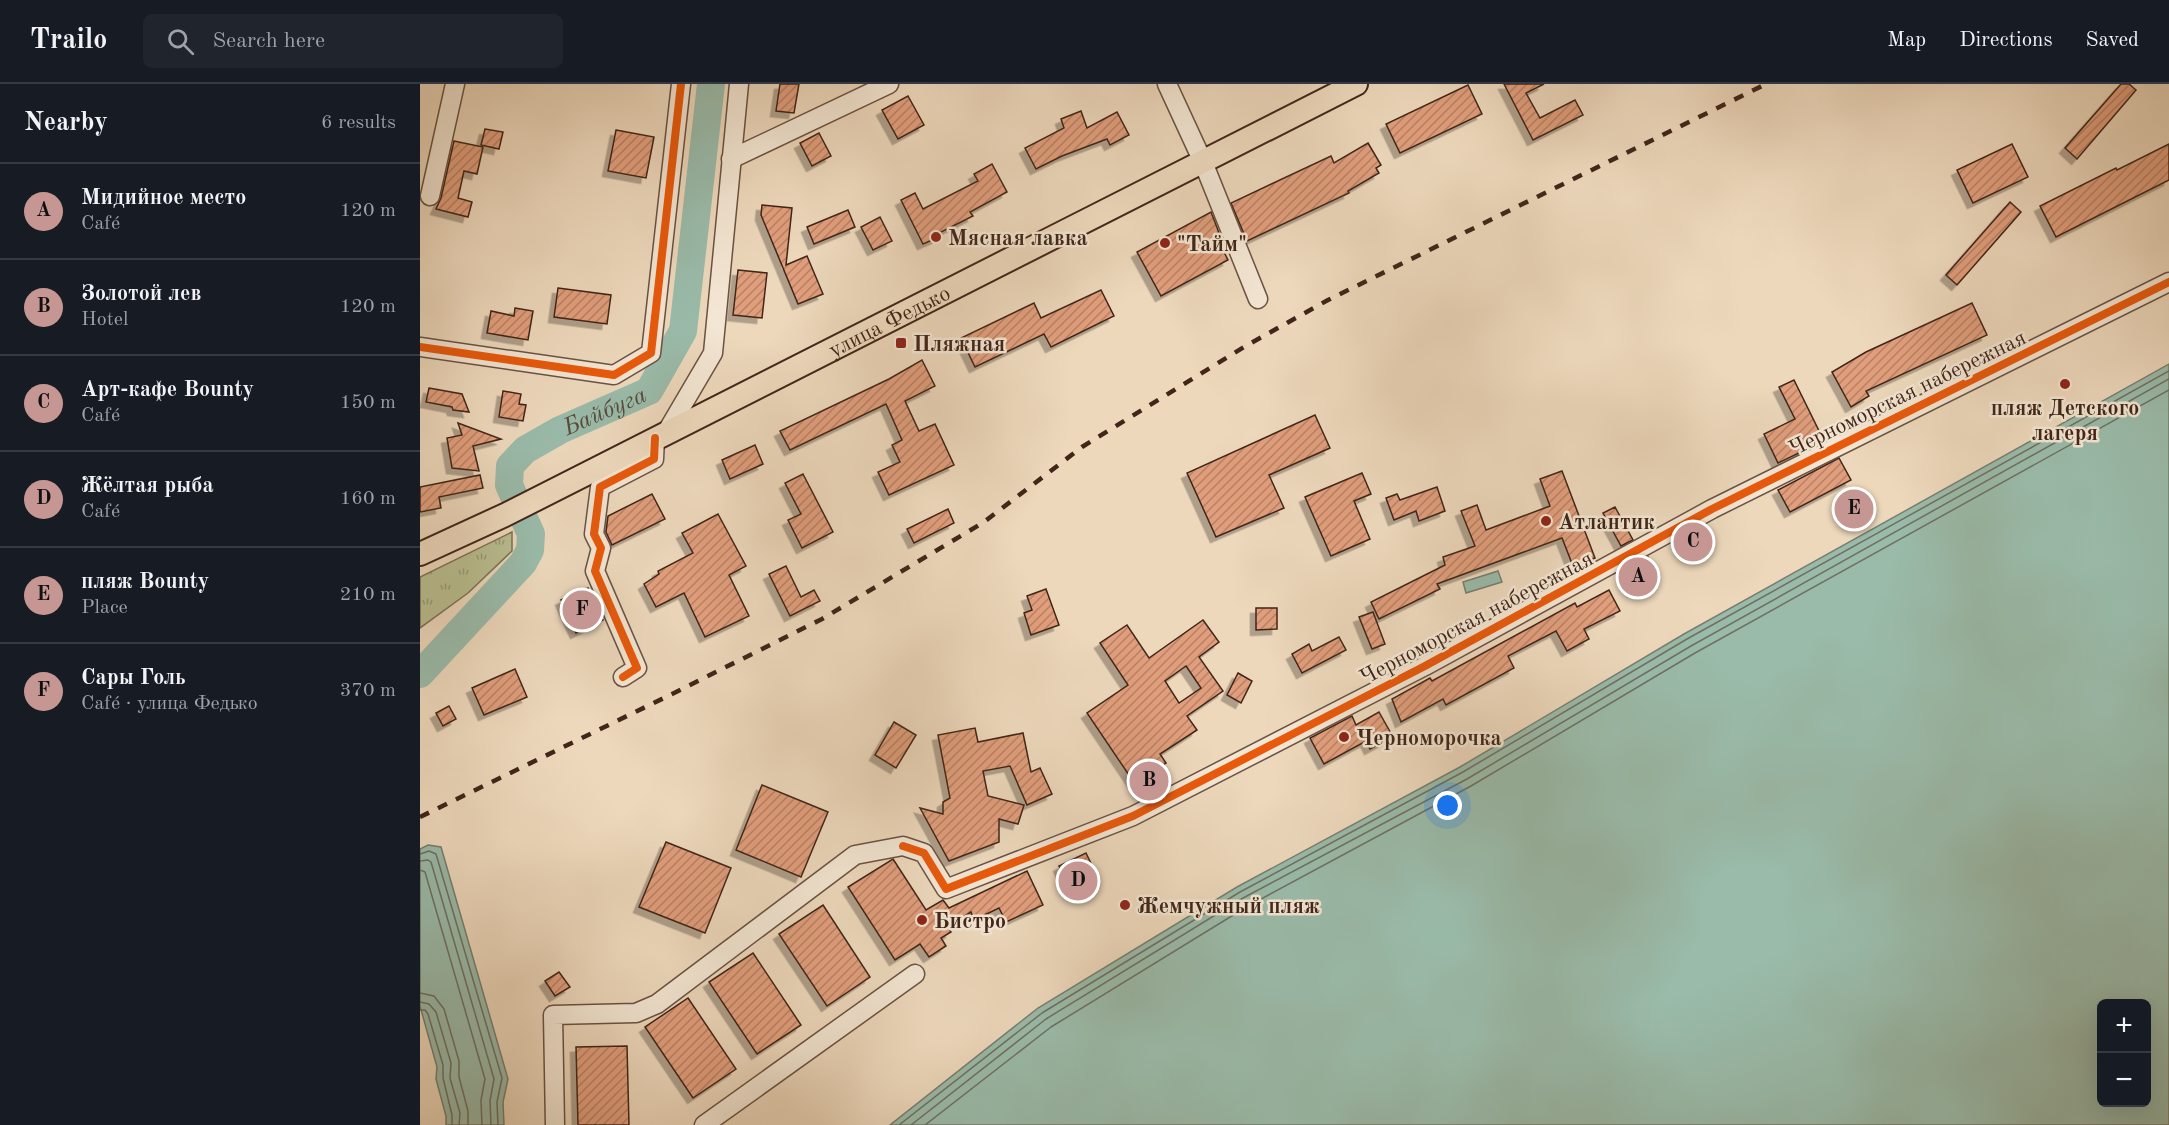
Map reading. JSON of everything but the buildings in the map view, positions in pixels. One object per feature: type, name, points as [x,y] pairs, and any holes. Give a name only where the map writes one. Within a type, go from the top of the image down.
[{"type":"main road","name":"улица Федько","points":[[420,554],[505,515],[1356,84]]},
{"type":"street","points":[[430,196],[455,84]]},
{"type":"street","points":[[420,347],[614,375],[651,353],[681,84]]},
{"type":"street","points":[[623,677],[637,668],[595,571],[600,548],[594,534],[600,487],[654,459],[661,436],[713,353],[739,84]]},
{"type":"street","points":[[731,159],[889,84]]},
{"type":"street","points":[[1167,84],[1203,162],[1258,299]]},
{"type":"street","name":"Черноморская набережная","points":[[555,1125],[553,1015],[636,1013],[657,1004],[855,855],[903,846],[924,853],[946,889],[1133,816],[1425,666],[1712,509],[2169,282]]},
{"type":"street","points":[[704,1125],[915,974]]},
{"type":"green space","points":[[512,532],[512,551],[468,593],[420,628],[420,577]]},
{"type":"water","points":[[2169,364],[2169,1125],[890,1125],[1038,1008],[1237,887],[1460,767],[1684,634]]},
{"type":"water","points":[[1498,571],[1502,582],[1466,593],[1463,582]]},
{"type":"water","points":[[428,845],[441,847],[508,1079],[503,1102],[504,1125],[446,1125],[446,1116],[436,1079],[437,1067],[420,1006],[420,849]]},
{"type":"waterway","name":"Байбуга","points":[[420,674],[523,563],[530,550],[531,534],[509,485],[510,466],[525,450],[560,430],[649,391],[683,331],[711,84]]},
{"type":"railway","points":[[420,817],[822,619],[984,522],[1082,447],[1244,347],[1328,300],[1766,84]]},
{"type":"cycle path","points":[[420,347],[614,375],[651,353],[681,84]]},
{"type":"cycle path","points":[[903,846],[924,853],[946,889],[1133,816],[1425,666],[1712,509],[2169,282]]},
{"type":"cycle path","points":[[623,677],[637,668],[595,571],[601,548],[594,534],[600,487],[654,459],[655,438]]},
{"type":"place","name":"Мясная лавка","points":[[936,237]]},
{"type":"place","name":"\"Тайм\"","points":[[1165,243]]},
{"type":"place","name":"Пляжная","points":[[901,343]]},
{"type":"place","name":"пляж Детского лагеря","points":[[2065,384]]},
{"type":"place","name":"пляж Bounty","points":[[1854,509]]},
{"type":"place","name":"Атлантик","points":[[1546,521]]},
{"type":"place","name":"Арт-кафе Bounty","points":[[1693,542]]},
{"type":"place","name":"Мидийное место","points":[[1638,577]]},
{"type":"place","name":"Сары Голь","points":[[582,610]]},
{"type":"place","name":"Черноморочка","points":[[1344,737]]},
{"type":"place","name":"Золотой лев","points":[[1149,781]]},
{"type":"place","name":"Жёлтая рыба","points":[[1078,881]]},
{"type":"place","name":"Жемчужный пляж","points":[[1125,905]]},
{"type":"place","name":"Бистро","points":[[922,920]]}]
